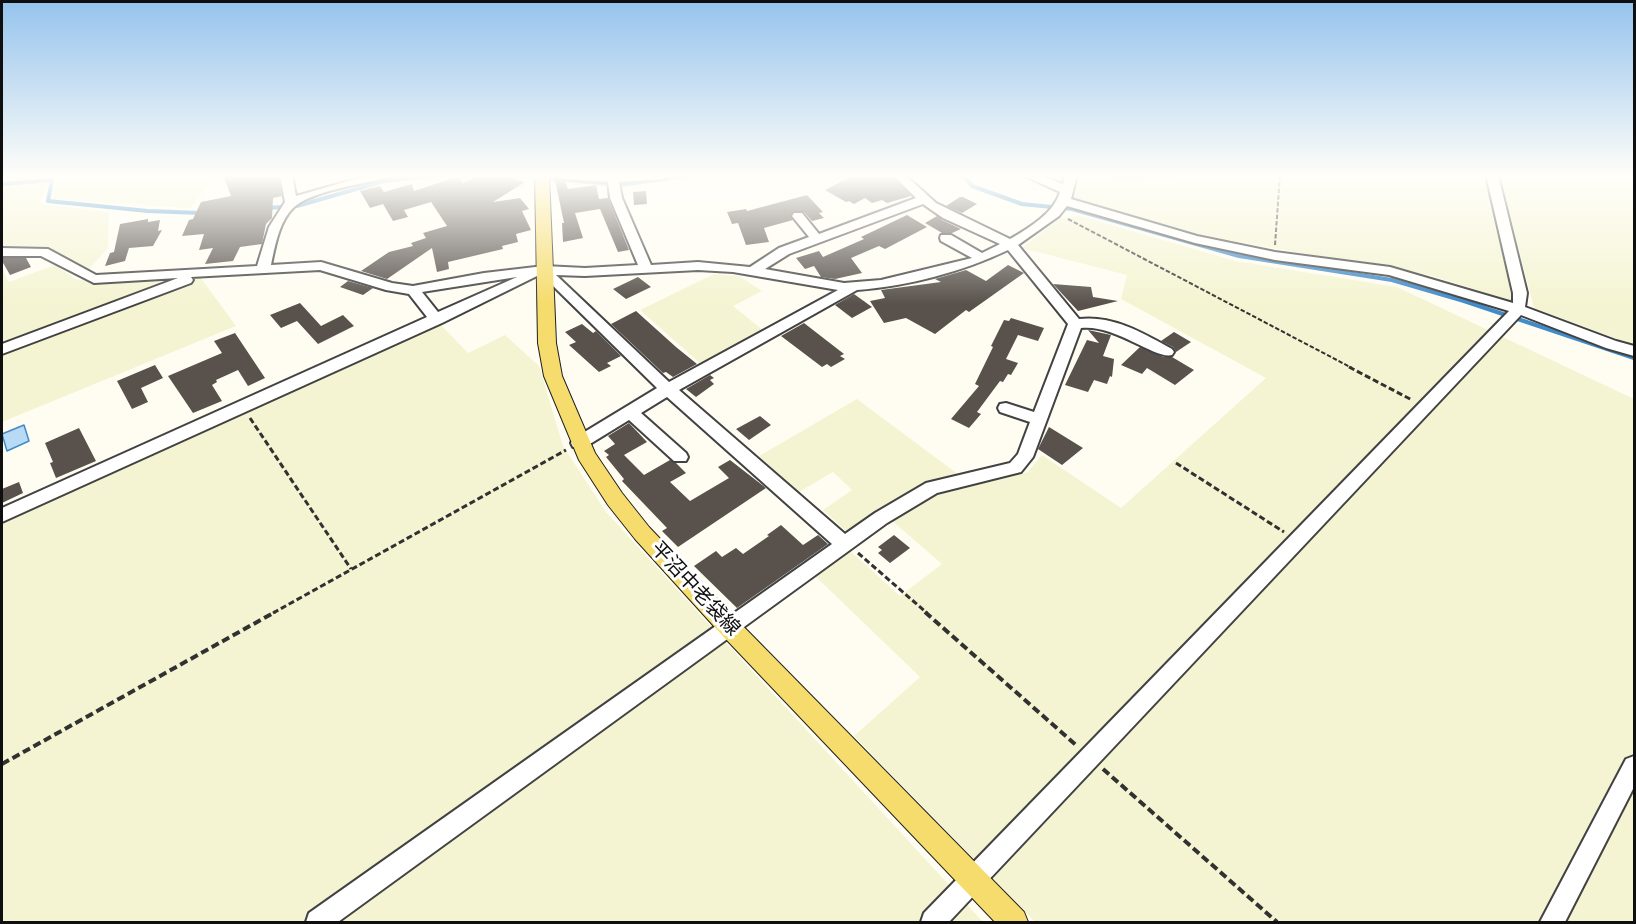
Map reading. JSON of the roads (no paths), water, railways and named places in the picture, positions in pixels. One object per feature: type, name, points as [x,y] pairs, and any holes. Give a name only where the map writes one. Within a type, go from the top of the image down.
[{"type":"main road","name":"平沼中老袋線","points":[[543,218],[547,343],[553,375],[579,443],[600,477],[636,524],[729,627],[1014,922]]},
{"type":"street","points":[[263,269],[271,236],[280,218]]},
{"type":"street","points":[[625,218],[646,269]]},
{"type":"street","points":[[800,218],[817,239]]},
{"type":"street","points":[[753,271],[784,251],[873,218]]},
{"type":"street","points":[[954,218],[1010,244],[1075,324]]},
{"type":"street","points":[[2,252],[43,252],[94,279],[321,266],[391,287],[413,290],[484,277],[544,270],[585,272],[698,266],[753,271],[817,284],[854,286],[881,284],[973,262],[1032,232],[1045,218]]},
{"type":"street","points":[[1122,218],[1196,239],[1275,256],[1390,271],[1518,309],[1611,345],[1635,351]]},
{"type":"street","points":[[933,922],[1512,318],[1518,309],[1520,293],[1502,218]]},
{"type":"street","points":[[946,238],[982,258]]},
{"type":"street","points":[[2,515],[544,270]]},
{"type":"street","points":[[544,270],[668,389],[845,543]]},
{"type":"street","points":[[2,350],[204,273]]},
{"type":"street","points":[[579,443],[668,389],[854,286]]},
{"type":"street","points":[[413,290],[437,320]]},
{"type":"street","points":[[1075,324],[1089,321],[1105,322],[1167,352]]},
{"type":"street","points":[[318,922],[881,518],[932,488],[1015,468],[1025,457],[1075,324]]},
{"type":"street","points":[[1006,408],[1039,419]]},
{"type":"street","points":[[630,412],[680,457]]},
{"type":"street","points":[[1552,922],[1635,766]]},
{"type":"water","points":[[24,425],[29,441],[7,451],[2,434]]},
{"type":"waterway","points":[[1104,218],[1239,256],[1392,280],[1464,301],[1634,358]]}]
